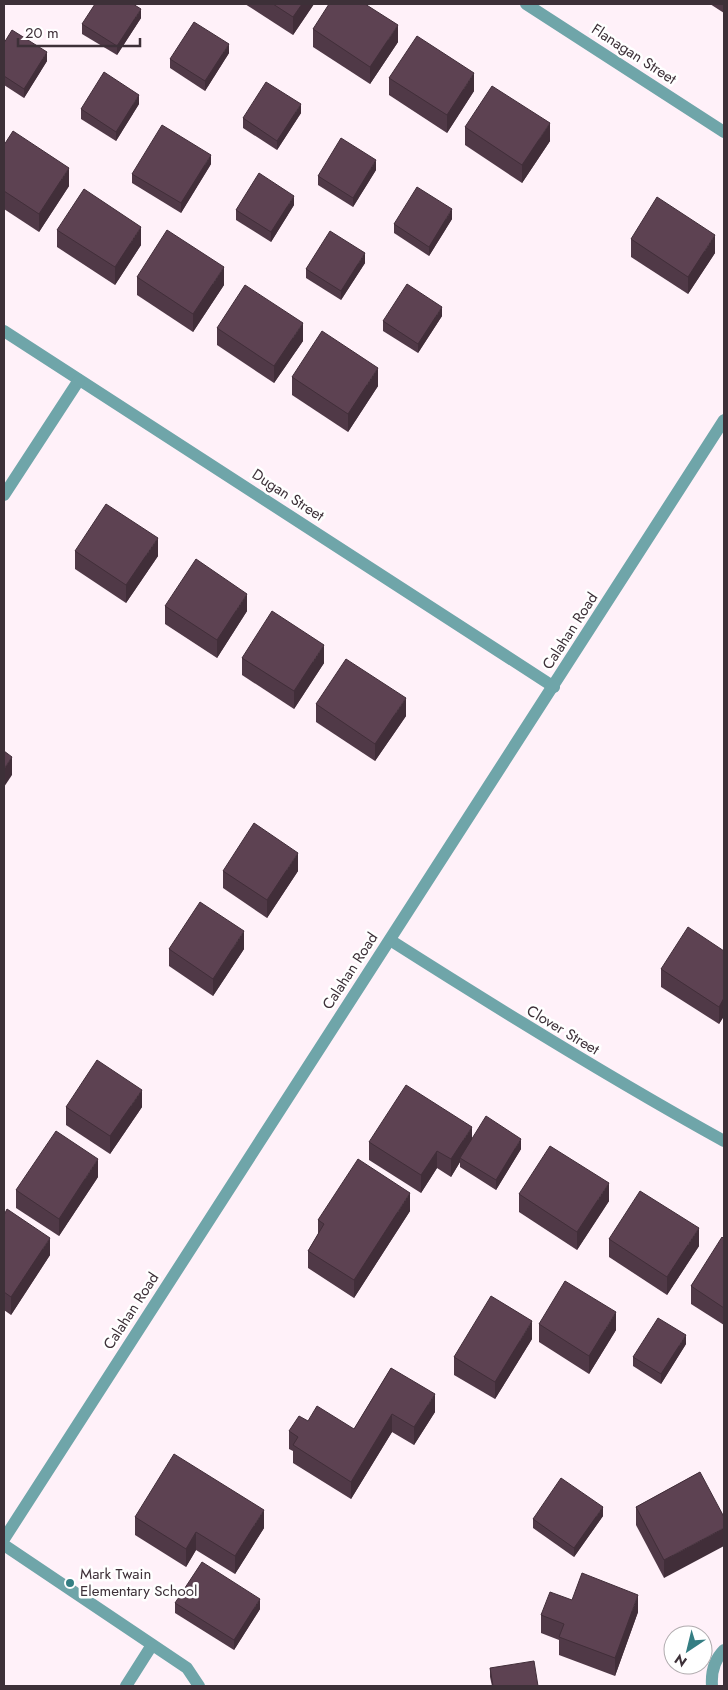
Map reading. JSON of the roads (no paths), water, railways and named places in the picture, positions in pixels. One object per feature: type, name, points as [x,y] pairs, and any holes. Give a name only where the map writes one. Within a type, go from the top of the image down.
[{"type":"street","name":"Flanagan Street","points":[[526,4],[724,132]]},
{"type":"street","name":"Dugan Street","points":[[4,331],[554,687]]},
{"type":"street","points":[[4,495],[79,380]]},
{"type":"street","name":"Calahan Road","points":[[4,1539],[554,687],[724,420]]},
{"type":"street","name":"Clover Street","points":[[390,940],[520,1023],[642,1096],[724,1141]]},
{"type":"street","points":[[4,1545],[187,1668],[199,1686]]},
{"type":"street","points":[[126,1686],[152,1645]]},
{"type":"street","points":[[712,1686],[713,1670],[718,1656],[724,1650]]},
{"type":"place","name":"Mark Twain Elementary School","points":[[70,1583]]}]
